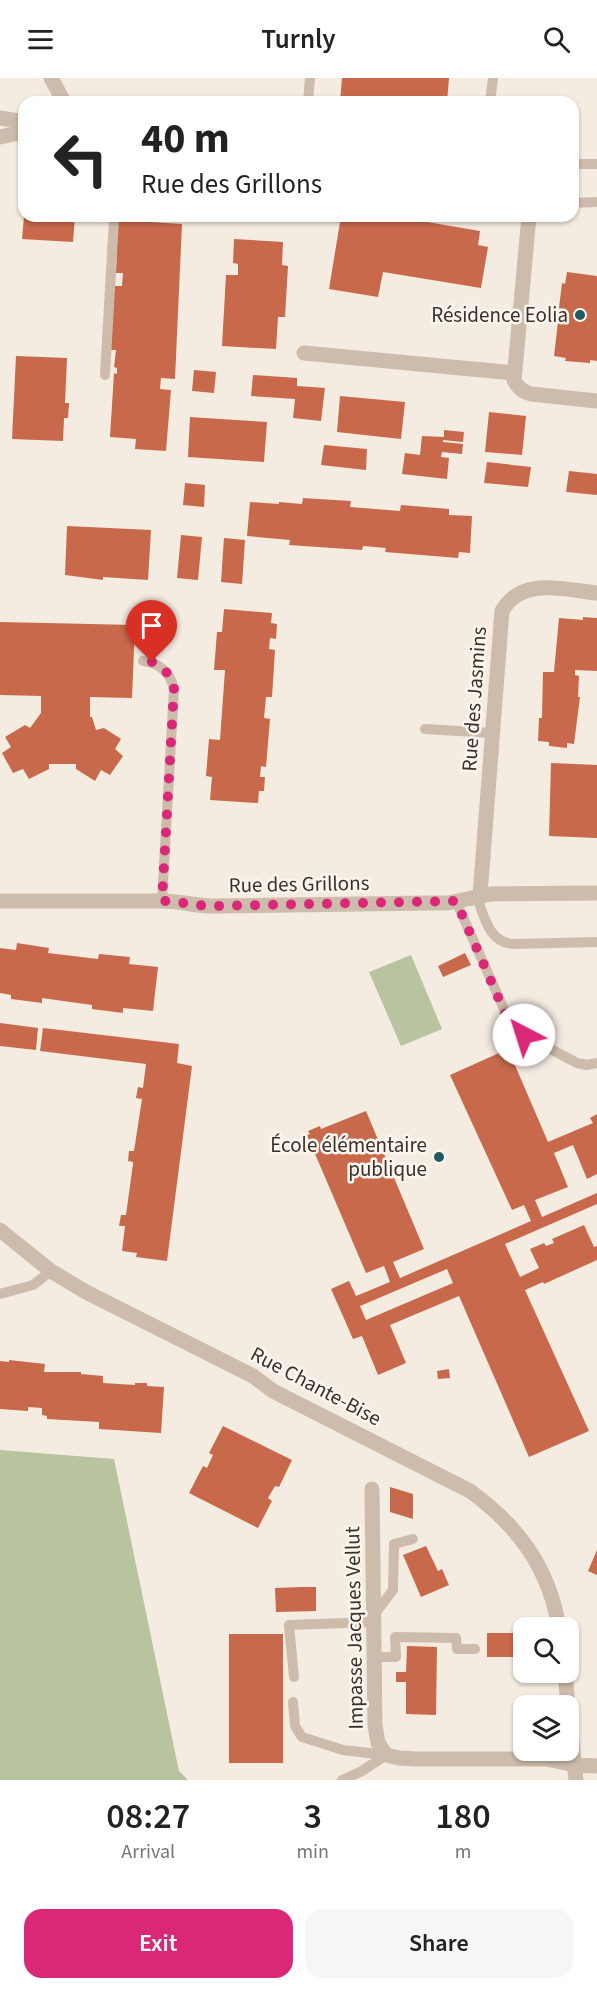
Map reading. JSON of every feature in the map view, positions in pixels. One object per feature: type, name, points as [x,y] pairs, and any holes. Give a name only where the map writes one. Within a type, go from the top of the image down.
[{"type":"street","points":[[51,78],[61,96]]},
{"type":"street","points":[[0,118],[18,121]]},
{"type":"street","points":[[0,137],[18,133]]},
{"type":"street","points":[[528,222],[514,380],[523,392],[597,401]]},
{"type":"street","points":[[304,353],[514,373]]},
{"type":"street","name":"Rue des Jasmins","points":[[478,895],[500,621],[507,603],[522,591],[533,588],[597,593]]},
{"type":"street","name":"Rue des Grillons","points":[[0,901],[174,901],[197,906],[213,906],[456,901],[478,895],[597,892]]},
{"type":"street","name":"Rue Chante-Bise","points":[[0,1230],[51,1271],[86,1292],[253,1376],[273,1391],[470,1491],[490,1505],[522,1540],[540,1570],[553,1601],[557,1617]]},
{"type":"street","name":"Impasse Jacques Vellut","points":[[372,1489],[375,1725],[378,1743],[386,1755],[415,1759],[546,1759],[575,1772],[597,1766]]},
{"type":"lane","points":[[308,96],[310,78]]},
{"type":"lane","points":[[491,96],[494,78]]},
{"type":"lane","points":[[579,164],[597,164]]},
{"type":"lane","points":[[579,203],[597,202]]},
{"type":"lane","points":[[105,375],[114,222]]},
{"type":"lane","points":[[143,661],[152,662],[164,669],[174,688],[162,901]]},
{"type":"lane","points":[[425,729],[492,734]]},
{"type":"lane","points":[[478,895],[491,933],[500,942],[513,944],[597,942]]},
{"type":"lane","points":[[456,901],[511,1025],[524,1035],[577,1064],[597,1063]]},
{"type":"lane","points":[[0,1294],[33,1285],[51,1271]]},
{"type":"lane","points":[[294,1677],[289,1625],[374,1619],[393,1590],[394,1544],[413,1539]]},
{"type":"lane","points":[[374,1657],[396,1657],[395,1636],[456,1638],[457,1649],[475,1648]]},
{"type":"lane","points":[[293,1702],[295,1726],[302,1737],[344,1749],[386,1755]]},
{"type":"lane","points":[[342,1780],[363,1776],[386,1755]]},
{"type":"green space","points":[[411,955],[442,1029],[401,1046],[369,972]]},
{"type":"green space","points":[[0,1450],[114,1459],[179,1771],[188,1780],[0,1780]]},
{"type":"building","points":[[342,78],[449,78],[448,96],[340,96]]},
{"type":"building","points":[[23,222],[75,222],[73,242],[22,239]]},
{"type":"building","points":[[118,222],[182,224],[175,379],[161,378],[160,389],[171,390],[166,451],[135,449],[136,439],[110,437],[114,373],[117,374],[117,368],[114,367],[116,350],[110,350],[114,286],[122,286],[123,273],[116,273]]},
{"type":"building","points":[[340,222],[427,222],[480,231],[478,245],[488,247],[481,288],[383,272],[378,297],[329,289]]},
{"type":"building","points":[[234,239],[283,242],[282,265],[288,266],[285,317],[278,317],[276,349],[222,346],[226,275],[238,275],[238,264],[233,263]]},
{"type":"building","name":"Résidence Eolia","points":[[567,272],[597,276],[597,361],[590,360],[590,363],[565,361],[566,358],[554,356],[558,322],[561,322],[563,309],[559,308],[562,283],[565,284]]},
{"type":"building","points":[[16,356],[67,358],[65,403],[69,403],[68,418],[64,418],[63,441],[12,439]]},
{"type":"building","points":[[194,370],[216,372],[214,393],[192,391]]},
{"type":"building","points":[[253,375],[297,378],[297,386],[325,388],[321,421],[293,418],[295,399],[251,396]]},
{"type":"building","points":[[340,396],[405,402],[401,439],[337,432]]},
{"type":"building","points":[[489,412],[526,416],[522,455],[485,452]]},
{"type":"building","points":[[190,417],[267,422],[264,462],[188,457]]},
{"type":"building","points":[[444,430],[464,432],[463,442],[443,440],[443,442],[463,444],[462,454],[442,452],[441,457],[449,458],[447,479],[402,474],[405,453],[420,455],[422,436],[444,437]]},
{"type":"building","points":[[324,445],[367,449],[366,470],[321,465]]},
{"type":"building","points":[[487,462],[531,467],[528,487],[484,483]]},
{"type":"building","points":[[569,471],[597,474],[597,495],[566,492]]},
{"type":"building","points":[[185,483],[205,485],[204,507],[183,505]]},
{"type":"building","points":[[303,498],[351,501],[350,507],[400,511],[401,505],[449,509],[449,515],[472,516],[470,553],[459,552],[458,558],[385,552],[386,548],[363,546],[362,550],[289,545],[290,540],[247,536],[250,502],[302,504]]},
{"type":"building","points":[[67,526],[151,530],[148,580],[103,577],[103,580],[65,575]]},
{"type":"building","points":[[181,535],[202,537],[198,580],[177,578]]},
{"type":"building","points":[[224,538],[245,540],[242,584],[221,582]]},
{"type":"building","points":[[224,609],[272,613],[271,623],[277,624],[276,639],[270,638],[269,649],[275,650],[272,697],[266,697],[264,718],[270,719],[266,767],[261,766],[260,777],[265,777],[264,791],[259,791],[258,803],[210,800],[212,777],[206,776],[209,739],[220,740],[225,670],[214,670],[217,632],[222,632]]},
{"type":"building","points":[[583,617],[597,618],[597,671],[575,670],[575,675],[579,676],[578,697],[580,697],[574,744],[567,743],[567,748],[549,746],[549,742],[538,741],[539,718],[542,718],[543,672],[554,672],[559,618],[583,620]]},
{"type":"building","points":[[0,622],[135,625],[132,698],[90,697],[90,717],[92,717],[96,730],[104,728],[121,739],[115,749],[123,756],[110,775],[101,770],[95,781],[76,769],[76,764],[49,764],[49,769],[29,779],[23,769],[13,773],[2,753],[11,747],[5,737],[25,725],[30,728],[41,713],[41,696],[0,695]]},
{"type":"building","points":[[551,763],[597,765],[597,838],[549,836]]},
{"type":"building","points":[[17,943],[49,948],[48,953],[98,959],[99,954],[130,957],[129,964],[158,967],[153,1011],[123,1008],[123,1013],[92,1009],[92,1005],[42,998],[42,1003],[11,999],[11,995],[0,993],[0,948],[16,950]]},
{"type":"building","points":[[465,953],[471,965],[443,977],[438,966]]},
{"type":"building","points":[[0,1023],[38,1028],[36,1050],[0,1046]]},
{"type":"building","points":[[43,1028],[179,1044],[177,1063],[192,1066],[167,1261],[136,1257],[137,1253],[122,1251],[125,1226],[119,1226],[121,1215],[126,1215],[133,1164],[128,1161],[129,1151],[134,1151],[142,1099],[136,1098],[138,1087],[143,1088],[146,1064],[40,1051]]},
{"type":"building","points":[[508,1049],[548,1142],[593,1123],[590,1118],[597,1114],[597,1174],[587,1179],[573,1145],[554,1153],[568,1187],[535,1200],[542,1217],[597,1193],[597,1204],[505,1244],[520,1277],[539,1268],[530,1249],[544,1243],[546,1246],[554,1243],[552,1239],[584,1225],[594,1247],[597,1246],[597,1260],[525,1290],[589,1431],[529,1457],[459,1296],[390,1325],[406,1363],[378,1375],[362,1336],[353,1339],[331,1289],[349,1281],[356,1296],[390,1282],[384,1266],[366,1273],[307,1135],[310,1134],[308,1131],[320,1126],[321,1129],[366,1111],[424,1249],[393,1262],[400,1278],[531,1221],[524,1205],[512,1210],[450,1075]],"holes":[[[447,1269],[453,1283],[366,1320],[360,1306]]]},
{"type":"building","points":[[9,1360],[45,1364],[44,1372],[81,1372],[81,1374],[103,1376],[103,1383],[135,1385],[135,1383],[147,1383],[147,1386],[164,1387],[161,1433],[99,1429],[99,1422],[47,1419],[47,1416],[42,1415],[42,1408],[28,1407],[28,1411],[0,1409],[0,1361],[9,1362]]},
{"type":"building","points":[[449,1369],[450,1378],[438,1379],[437,1371]]},
{"type":"building","points":[[223,1426],[292,1460],[279,1487],[275,1486],[268,1498],[272,1501],[258,1528],[189,1493],[203,1466],[207,1468],[213,1455],[209,1453]]},
{"type":"building","points":[[390,1487],[413,1494],[413,1519],[390,1512]]},
{"type":"building","points":[[426,1546],[438,1571],[442,1569],[449,1585],[421,1597],[403,1555]]},
{"type":"building","points":[[597,1550],[597,1575],[588,1571]]},
{"type":"building","points":[[316,1587],[316,1611],[276,1612],[275,1588]]},
{"type":"building","points":[[487,1633],[513,1633],[513,1657],[487,1657]]},
{"type":"building","points":[[229,1634],[283,1634],[283,1763],[229,1763]]},
{"type":"building","points":[[407,1646],[437,1647],[436,1715],[406,1714],[406,1682],[396,1682],[396,1672],[406,1672]]},
{"type":"place","name":"Résidence Eolia","points":[[580,315]]},
{"type":"place","name":"École élémentaire publique","points":[[439,1157]]},
{"type":"route","points":[[152,662],[164,669],[174,688],[162,901],[213,906],[448,903],[456,901],[508,1020],[515,1030],[524,1035]]}]
